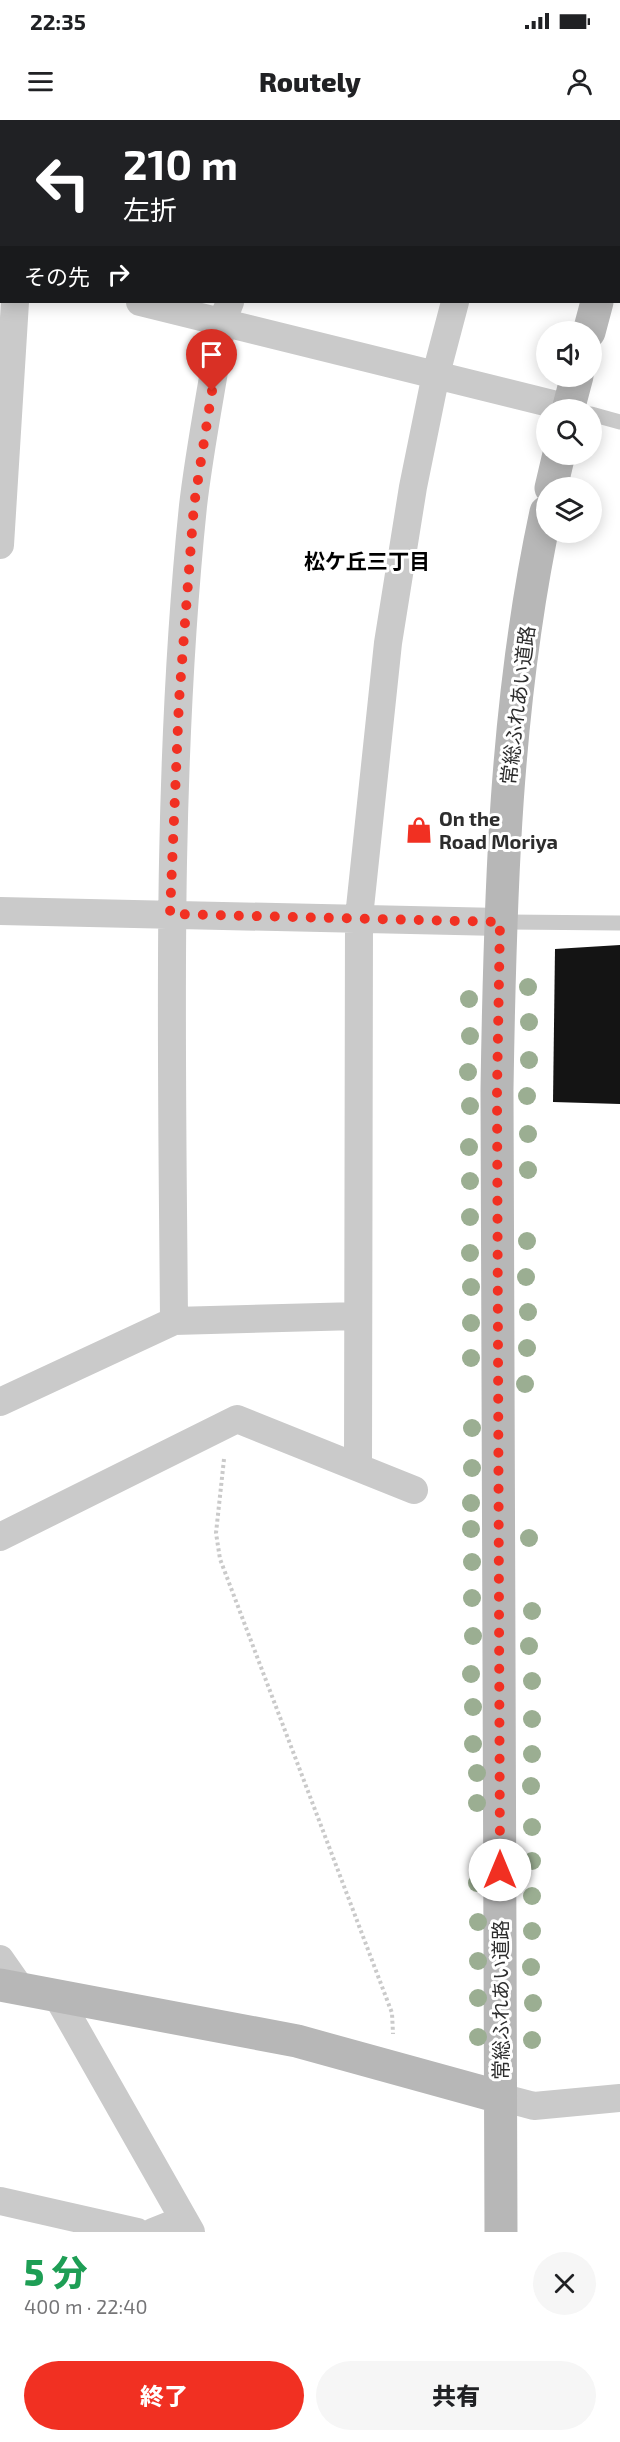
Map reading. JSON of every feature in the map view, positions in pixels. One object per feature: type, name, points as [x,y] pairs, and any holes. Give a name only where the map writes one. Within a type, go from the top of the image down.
[{"type":"street","points":[[0,545],[15,303]]},
{"type":"street","points":[[149,303],[226,312],[436,374],[536,400]]},
{"type":"street","points":[[358,1467],[359,917],[388,643],[413,487],[436,374],[455,303]]},
{"type":"street","points":[[592,321],[597,303]]},
{"type":"street","points":[[174,1321],[170,914],[179,701],[194,505],[226,312]]},
{"type":"street","name":"常総ふれあい道路","points":[[501,2232],[497,1090],[500,922],[507,788],[522,658],[541,543]]},
{"type":"street","points":[[0,911],[359,917],[500,922]]},
{"type":"street","points":[[0,1402],[174,1321],[358,1316]]},
{"type":"street","points":[[0,1537],[237,1419],[414,1490]]},
{"type":"street","points":[[0,1959],[10,1987],[297,2041],[534,2106],[620,2098]]},
{"type":"street","points":[[57,1996],[187,2226],[153,2232]]},
{"type":"street","points":[[0,2201],[137,2232]]},
{"type":"lane","points":[[602,417],[620,422]]},
{"type":"lane","points":[[500,922],[620,922]]},
{"type":"path","points":[[228,1423],[216,1533],[220,1559],[392,2013],[396,2068]]},
{"type":"building","points":[[620,945],[620,1104],[553,1102],[555,949]]},
{"type":"place","name":"On the Road Moriya","points":[[419,830]]},
{"type":"district","name":"松ケ丘三丁目","points":[[367,560]]},
{"type":"route","points":[[212,391],[194,505],[179,701],[170,914],[500,922],[497,1090],[500,1870]]}]
